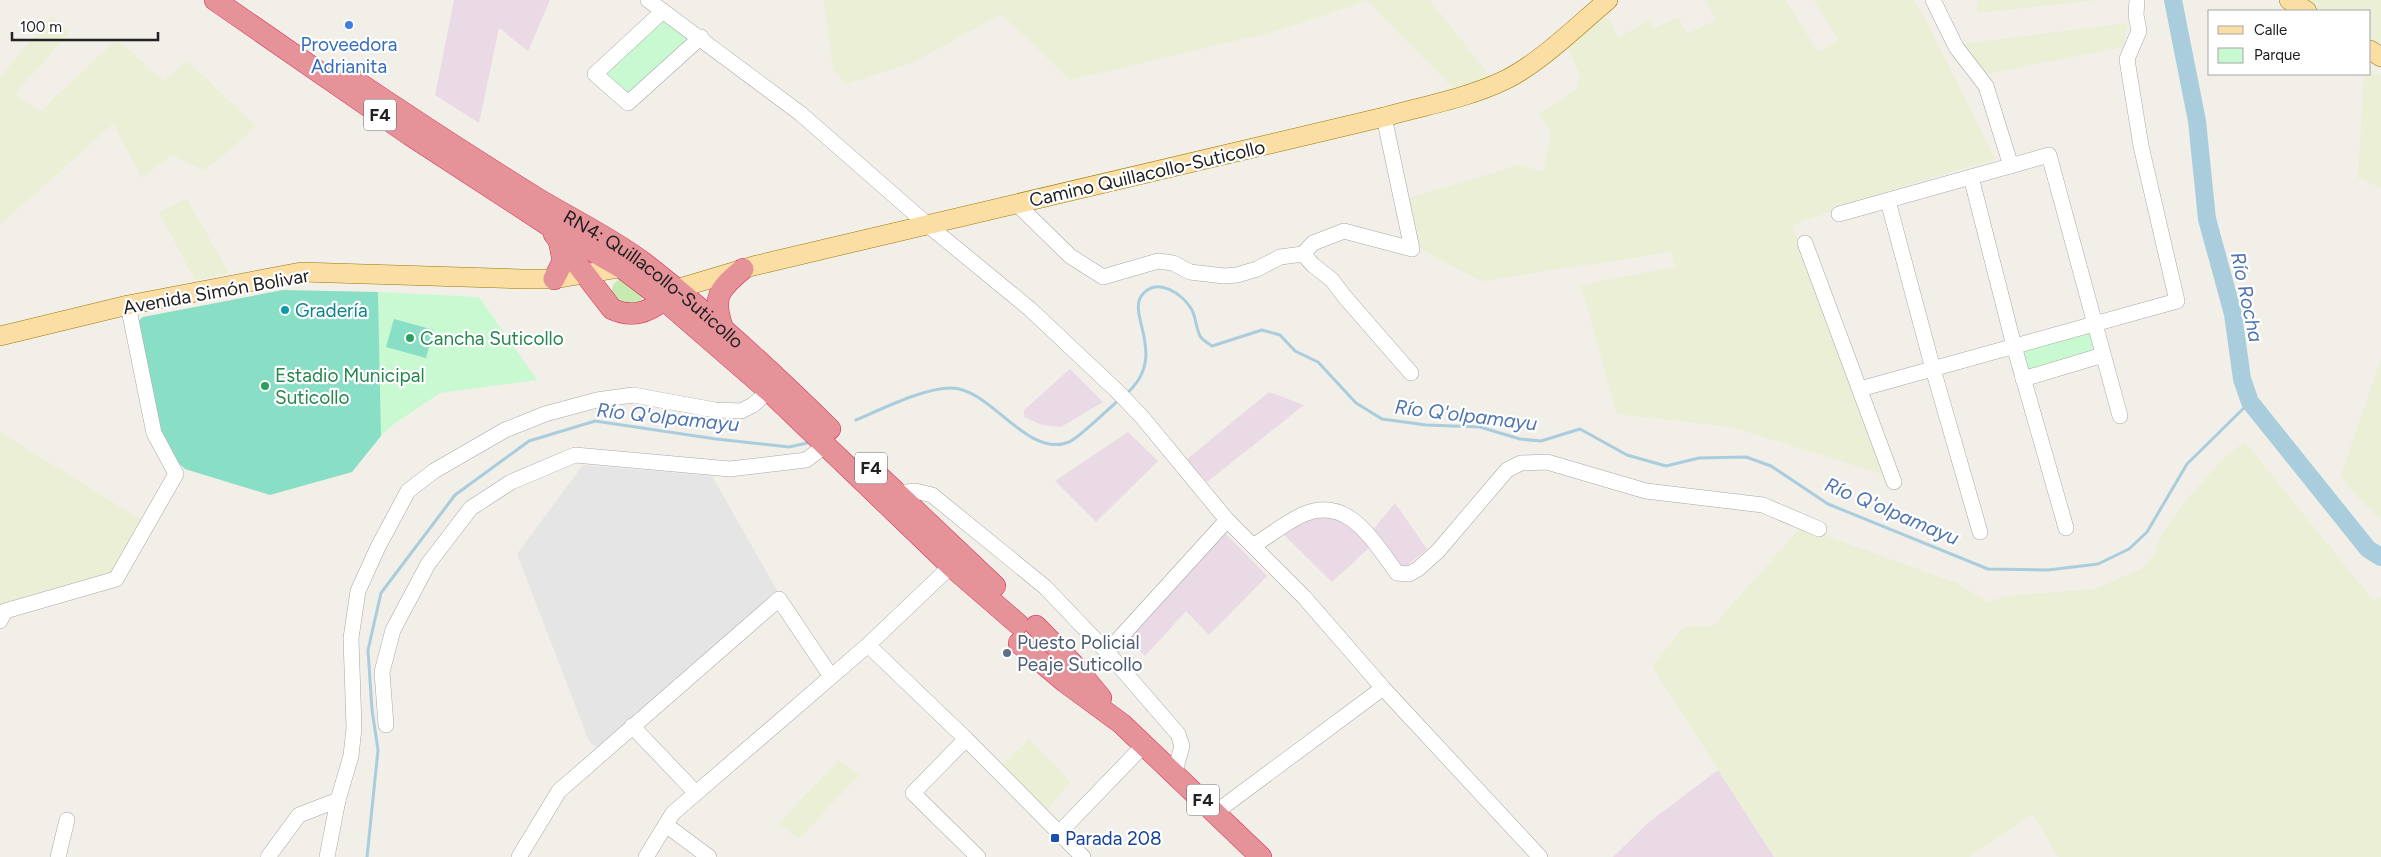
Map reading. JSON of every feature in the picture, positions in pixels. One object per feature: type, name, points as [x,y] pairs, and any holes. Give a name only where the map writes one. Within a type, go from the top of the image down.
[{"type":"highway","name":"RN4: Quillacollo-Suticollo","points":[[215,0],[553,233],[670,294],[723,329],[783,382],[897,493],[1023,629]]},
{"type":"highway","name":"RN4: Quillacollo-Suticollo","points":[[237,0],[454,147],[617,244],[644,263],[670,294],[723,350],[769,390],[951,566],[1023,629]]},
{"type":"highway","points":[[553,233],[586,274],[599,295],[612,309],[623,314],[644,312],[664,319],[723,350]]},
{"type":"highway","points":[[553,233],[563,261],[554,279]]},
{"type":"highway","points":[[723,329],[716,302],[726,283],[744,269]]},
{"type":"highway","points":[[644,312],[670,294]]},
{"type":"highway","name":"F4","points":[[1023,629],[1096,703],[1122,724],[1261,857]]},
{"type":"highway","name":"F4","points":[[1023,629],[1073,664],[1122,724]]},
{"type":"main road","name":"Camino Quillacollo-Suticollo","points":[[670,294],[744,269],[1384,117],[1479,90],[1506,80],[1530,64],[1608,0]]},
{"type":"main road","points":[[2289,0],[2305,10]]},
{"type":"main road","name":"Avenida Simón Bolivar","points":[[0,336],[128,305],[301,272],[554,279],[644,263]]},
{"type":"main road","name":"Avenida Simón Bolivar","points":[[554,279],[581,286],[599,295]]},
{"type":"street","points":[[648,0],[801,114],[929,226],[1030,308],[1117,391],[1227,520],[1304,597],[1383,688],[1540,857]]},
{"type":"street","points":[[1933,0],[1956,47],[1986,86],[2011,166]]},
{"type":"street","points":[[1860,388],[2177,301],[2141,146],[2128,72],[2127,59],[2139,31],[2136,15],[2137,0]]},
{"type":"street","points":[[663,11],[595,74],[628,102],[701,38]]},
{"type":"street","points":[[1017,204],[1070,256],[1103,277],[1158,262],[1173,263],[1190,272],[1224,276],[1237,275],[1256,269],[1280,257],[1303,254],[1312,243],[1344,231],[1412,249],[1384,117]]},
{"type":"street","points":[[1839,214],[2048,155],[2120,416]]},
{"type":"street","points":[[1971,177],[2014,346],[2066,528]]},
{"type":"street","points":[[1888,200],[1933,369],[1980,532]]},
{"type":"street","points":[[1805,243],[1894,482]]},
{"type":"street","points":[[1303,254],[1332,280],[1412,373]]},
{"type":"street","points":[[0,620],[4,611],[116,579],[176,474],[154,433],[128,305]]},
{"type":"street","points":[[2023,379],[2103,355]]},
{"type":"street","points":[[327,857],[338,800],[351,756],[354,728],[351,638],[358,591],[378,547],[408,491],[434,471],[505,430],[545,414],[597,400],[633,395],[716,410],[741,411],[753,405],[769,390]]},
{"type":"street","points":[[386,726],[382,672],[398,622],[428,564],[471,508],[511,482],[575,455],[730,469],[806,460],[826,444]]},
{"type":"street","points":[[1253,546],[1302,515],[1320,510],[1333,510],[1346,514],[1356,522],[1397,573],[1409,574],[1418,569],[1438,551],[1507,470],[1521,462],[1535,460],[1564,465],[1646,491],[1763,505],[1819,529]]},
{"type":"street","points":[[897,493],[916,491],[932,495],[1045,587],[1107,652],[1178,734],[1182,746],[1174,775]]},
{"type":"street","points":[[1107,652],[1227,520]]},
{"type":"street","points":[[646,857],[673,813],[830,675],[868,645],[951,566]]},
{"type":"street","points":[[519,857],[559,791],[778,598],[830,675]]},
{"type":"street","points":[[868,645],[1060,832],[1082,857]]},
{"type":"street","points":[[1216,812],[1383,688]]},
{"type":"street","points":[[632,726],[696,793]]},
{"type":"street","points":[[966,739],[913,793],[978,857]]},
{"type":"street","points":[[1060,832],[1144,745]]},
{"type":"street","points":[[268,857],[299,815],[338,800]]},
{"type":"street","points":[[58,857],[67,820]]},
{"type":"street","points":[[666,825],[709,857]]},
{"type":"shaded area","points":[[454,0],[550,0],[528,51],[499,28],[479,123],[435,95]]},
{"type":"shaded area","points":[[1070,369],[1103,402],[1061,427],[1042,425],[1024,417],[1024,410]]},
{"type":"shaded area","points":[[1269,392],[1304,405],[1207,482],[1186,460]]},
{"type":"shaded area","points":[[1128,432],[1158,461],[1096,522],[1055,481]]},
{"type":"shaded area","points":[[583,465],[712,476],[778,592],[598,749],[589,741],[517,554]]},
{"type":"shaded area","points":[[1395,503],[1427,549],[1405,567],[1398,566],[1372,531]]},
{"type":"shaded area","points":[[1323,517],[1336,519],[1350,527],[1370,547],[1332,582],[1283,534],[1312,519]]},
{"type":"shaded area","points":[[1224,532],[1267,576],[1209,635],[1186,611],[1145,656],[1128,638]]},
{"type":"shaded area","points":[[1718,770],[1774,857],[1613,857],[1648,823]]},
{"type":"green space","points":[[824,0],[1430,0],[1491,78],[1455,90],[1367,1],[1273,32],[1070,80],[1001,14],[914,62],[846,84],[833,70]]},
{"type":"green space","points":[[1705,0],[1785,0],[1818,52],[1838,40],[1814,0],[1913,0],[1929,26],[1995,159],[1897,188],[1792,225],[1885,475],[1732,427],[1617,414],[1581,285],[1675,267],[1671,252],[1481,281],[1421,249],[1409,198],[1519,165],[1543,172],[1551,132],[1538,114],[1576,90],[1580,75],[1566,44],[1606,13],[1618,38],[1649,20],[1654,29],[1678,17],[1687,34],[1716,20]]},
{"type":"green space","points":[[1978,0],[2098,0],[1977,13]]},
{"type":"green space","points":[[2302,0],[2381,0],[2381,49],[2371,43],[2371,10],[2318,10]]},
{"type":"green space","points":[[52,16],[69,33],[15,94],[40,112],[117,39],[163,81],[187,61],[256,126],[229,151],[203,170],[171,155],[142,178],[113,124],[0,225],[0,77]]},
{"type":"green space","points":[[661,19],[686,39],[684,45],[631,94],[625,95],[605,76],[606,67]]},
{"type":"green space","points":[[2128,23],[2123,47],[1986,74],[1963,44]]},
{"type":"green space","points":[[2371,71],[2381,78],[2381,188],[2358,178],[2364,75],[2371,75]]},
{"type":"green space","points":[[187,199],[229,273],[195,280],[159,212]]},
{"type":"green space","points":[[620,278],[643,295],[641,302],[632,310],[611,296],[613,285]]},
{"type":"green space","name":"Estadio Municipal Suticollo","points":[[283,290],[378,292],[381,436],[352,472],[270,495],[185,469],[169,454],[159,428],[138,321],[143,317]]},
{"type":"green space","points":[[378,292],[479,297],[537,380],[440,393],[395,423],[381,436]]},
{"type":"green space","name":"Cancha Suticollo","points":[[394,319],[434,330],[426,358],[386,347]]},
{"type":"green space","points":[[2092,329],[2099,351],[2025,372],[2019,349]]},
{"type":"green space","points":[[2381,359],[2381,520],[2354,494],[2341,475]]},
{"type":"green space","points":[[0,432],[143,521],[111,576],[0,611]]},
{"type":"green space","points":[[2245,442],[2373,600],[2381,597],[2381,857],[2058,857],[2033,814],[1969,857],[1774,857],[1652,666],[1684,627],[1713,626],[1801,527],[1956,583],[1988,602],[2007,596],[2095,589],[2143,568],[2154,555],[2161,535],[2192,493],[2230,452]]},
{"type":"green space","points":[[1029,739],[1071,782],[1046,810],[1000,767]]},
{"type":"green space","points":[[839,760],[859,775],[799,839],[778,824]]},
{"type":"waterway","name":"Río Rocha","points":[[2173,0],[2197,121],[2207,219],[2233,314],[2242,379],[2250,402],[2368,549],[2381,557]]},
{"type":"waterway","name":"Río Q'olpamayu","points":[[1125,395],[1138,381],[1144,366],[1146,352],[1139,314],[1139,303],[1142,295],[1148,290],[1162,287],[1176,293],[1188,304],[1192,310],[1200,336],[1212,346],[1262,330],[1280,335],[1295,351],[1318,362],[1356,403],[1382,419],[1426,425],[1480,427],[1520,439],[1541,441],[1580,429],[1627,455],[1666,466],[1699,458],[1746,457],[1771,466],[1828,504],[1988,569],[2048,570],[2098,564],[2129,549],[2147,532],[2187,464],[2250,402]]},
{"type":"waterway","name":"Río Q'olpamayu","points":[[856,420],[915,395],[951,388],[966,391],[1038,441],[1054,445],[1073,440],[1119,400]]},
{"type":"waterway","name":"Río Q'olpamayu","points":[[367,857],[378,750],[372,710],[368,650],[381,593],[455,495],[529,441],[595,421],[716,439],[789,447],[807,443]]},
{"type":"place","name":"Proveedora Adrianita","points":[[349,25]]},
{"type":"place","name":"Gradería","points":[[285,310]]},
{"type":"place","name":"Cancha Suticollo","points":[[410,338]]},
{"type":"place","name":"Estadio Municipal Suticollo","points":[[265,386]]},
{"type":"place","name":"Puesto Policial Peaje Suticollo","points":[[1007,653]]},
{"type":"place","name":"Parada 208","points":[[1055,838]]}]
